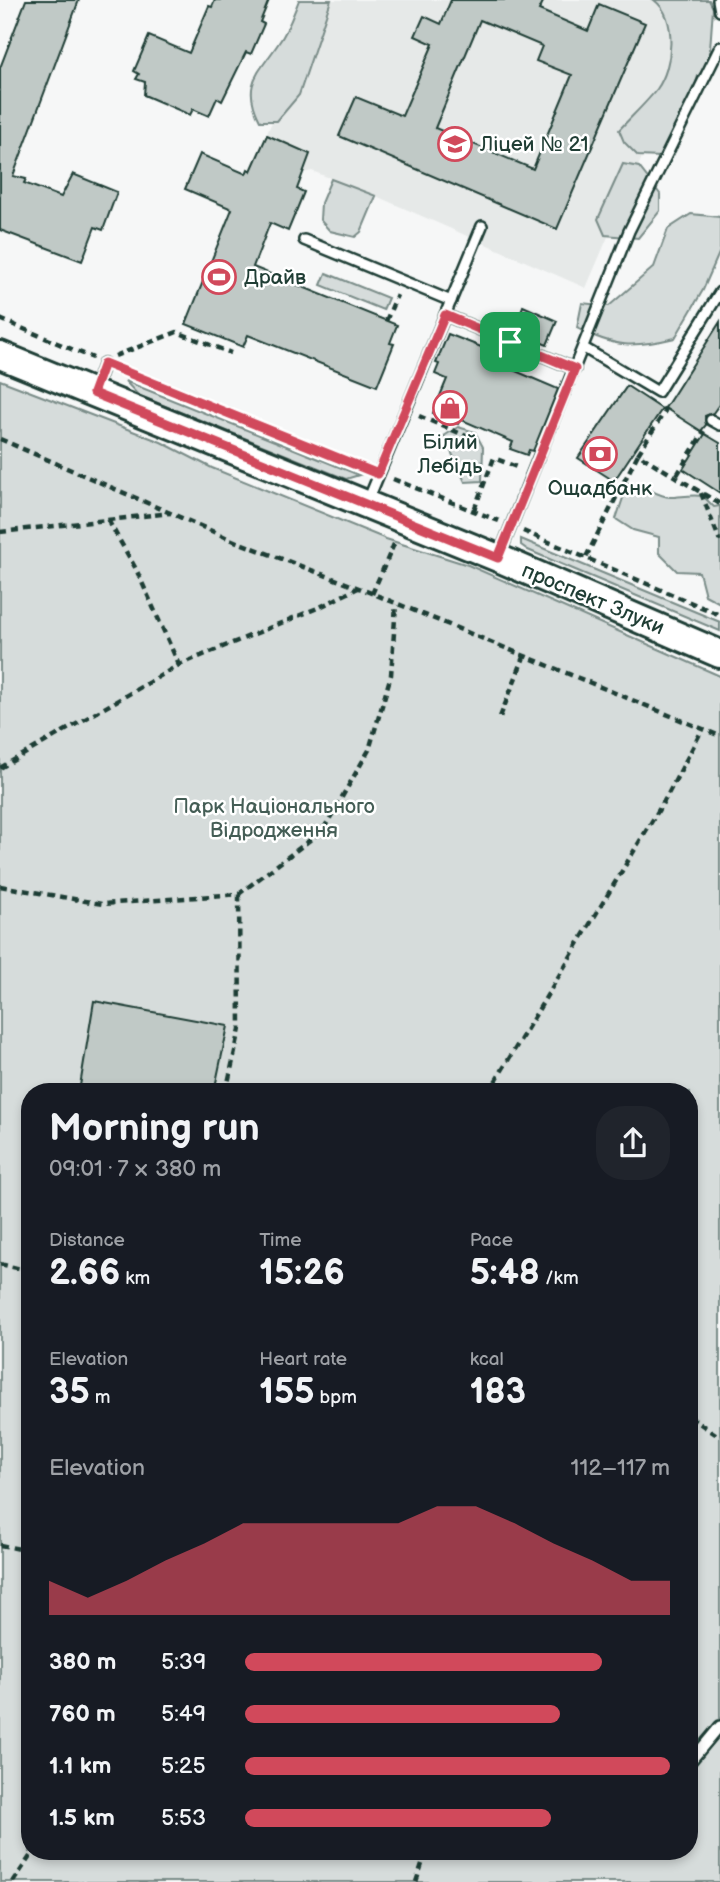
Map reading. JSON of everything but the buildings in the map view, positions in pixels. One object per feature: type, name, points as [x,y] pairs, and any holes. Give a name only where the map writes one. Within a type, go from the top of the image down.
[{"type":"main road","name":"проспект Злуки","points":[[0,355],[498,558],[720,654]]},
{"type":"lane","points":[[718,0],[720,11]]},
{"type":"lane","points":[[498,558],[629,231],[720,47]]},
{"type":"lane","points":[[366,506],[482,226]]},
{"type":"lane","points":[[304,240],[451,301]]},
{"type":"lane","points":[[584,348],[657,392],[720,292]]},
{"type":"lane","points":[[445,315],[575,369]]},
{"type":"lane","points":[[93,393],[104,361]]},
{"type":"lane","points":[[698,1752],[720,1726]]},
{"type":"path","points":[[386,321],[399,291]]},
{"type":"path","points":[[0,319],[378,474],[474,510],[720,615]]},
{"type":"path","points":[[104,361],[177,332],[231,353]]},
{"type":"path","points":[[586,557],[638,454],[664,411],[657,392]]},
{"type":"path","points":[[405,410],[471,438]]},
{"type":"path","points":[[677,475],[716,423]]},
{"type":"path","points":[[0,439],[171,513],[720,736]]},
{"type":"path","points":[[638,454],[677,475],[720,504]]},
{"type":"path","points":[[474,510],[494,458],[532,474]]},
{"type":"path","points":[[515,467],[518,459]]},
{"type":"path","points":[[701,491],[720,541]]},
{"type":"path","points":[[0,532],[171,513]]},
{"type":"path","points":[[108,520],[141,580],[179,665]]},
{"type":"path","points":[[372,594],[394,544]]},
{"type":"path","points":[[0,768],[179,665],[359,588]]},
{"type":"path","points":[[0,886],[102,904],[239,894],[323,830],[369,750],[391,675],[396,604]]},
{"type":"path","points":[[500,717],[524,657]]},
{"type":"path","points":[[494,1083],[660,808],[702,730]]},
{"type":"path","points":[[228,1083],[240,1029],[239,894]]},
{"type":"path","points":[[0,1264],[21,1269]]},
{"type":"path","points":[[698,1422],[720,1437]]},
{"type":"path","points":[[0,1545],[21,1549]]},
{"type":"path","points":[[13,1882],[28,1860]]},
{"type":"path","points":[[416,1882],[423,1860]]},
{"type":"shaded area","name":"Ліцей № 21","points":[[325,0],[690,0],[690,45],[586,288],[376,196],[312,171],[303,173],[258,154]]},
{"type":"green space","points":[[299,0],[331,0],[299,95],[277,121],[260,121],[252,98],[254,80],[285,34]]},
{"type":"green space","points":[[654,0],[709,0],[713,8],[709,63],[698,76],[688,110],[661,157],[638,156],[624,142],[619,130],[657,89],[667,68],[670,30],[662,8]]},
{"type":"green space","points":[[623,164],[639,167],[660,194],[660,211],[638,238],[605,235],[598,219]]},
{"type":"green space","points":[[331,179],[376,196],[361,232],[355,237],[330,231],[320,220],[321,203]]},
{"type":"green space","points":[[691,214],[720,217],[720,251],[703,290],[675,338],[636,345],[614,343],[577,328],[582,303],[609,306],[654,267],[668,229]]},
{"type":"green space","points":[[326,273],[388,298],[383,310],[321,285]]},
{"type":"green space","name":"Парк Національного Відродження","points":[[0,380],[161,442],[212,468],[386,539],[468,565],[720,676],[720,1882],[0,1882]]},
{"type":"green space","points":[[125,381],[359,475],[346,479],[138,395]]},
{"type":"green space","points":[[458,427],[475,432],[483,447],[482,481],[465,482],[444,436]]},
{"type":"green space","points":[[628,483],[665,496],[703,496],[714,507],[720,506],[720,603],[705,595],[699,572],[677,571],[659,553],[659,537],[633,530],[616,519]]},
{"type":"green space","points":[[521,539],[720,622],[720,631],[528,550],[521,545]]},
{"type":"place","name":"Ліцей № 21","points":[[455,144]]},
{"type":"place","name":"Драйв","points":[[219,277]]},
{"type":"place","name":"Білий Лебідь","points":[[450,408]]},
{"type":"place","name":"Ощадбанк","points":[[600,454]]},
{"type":"route","points":[[445,315],[510,342],[575,369],[498,558],[93,393],[104,363],[211,404],[378,474],[445,315]]}]
